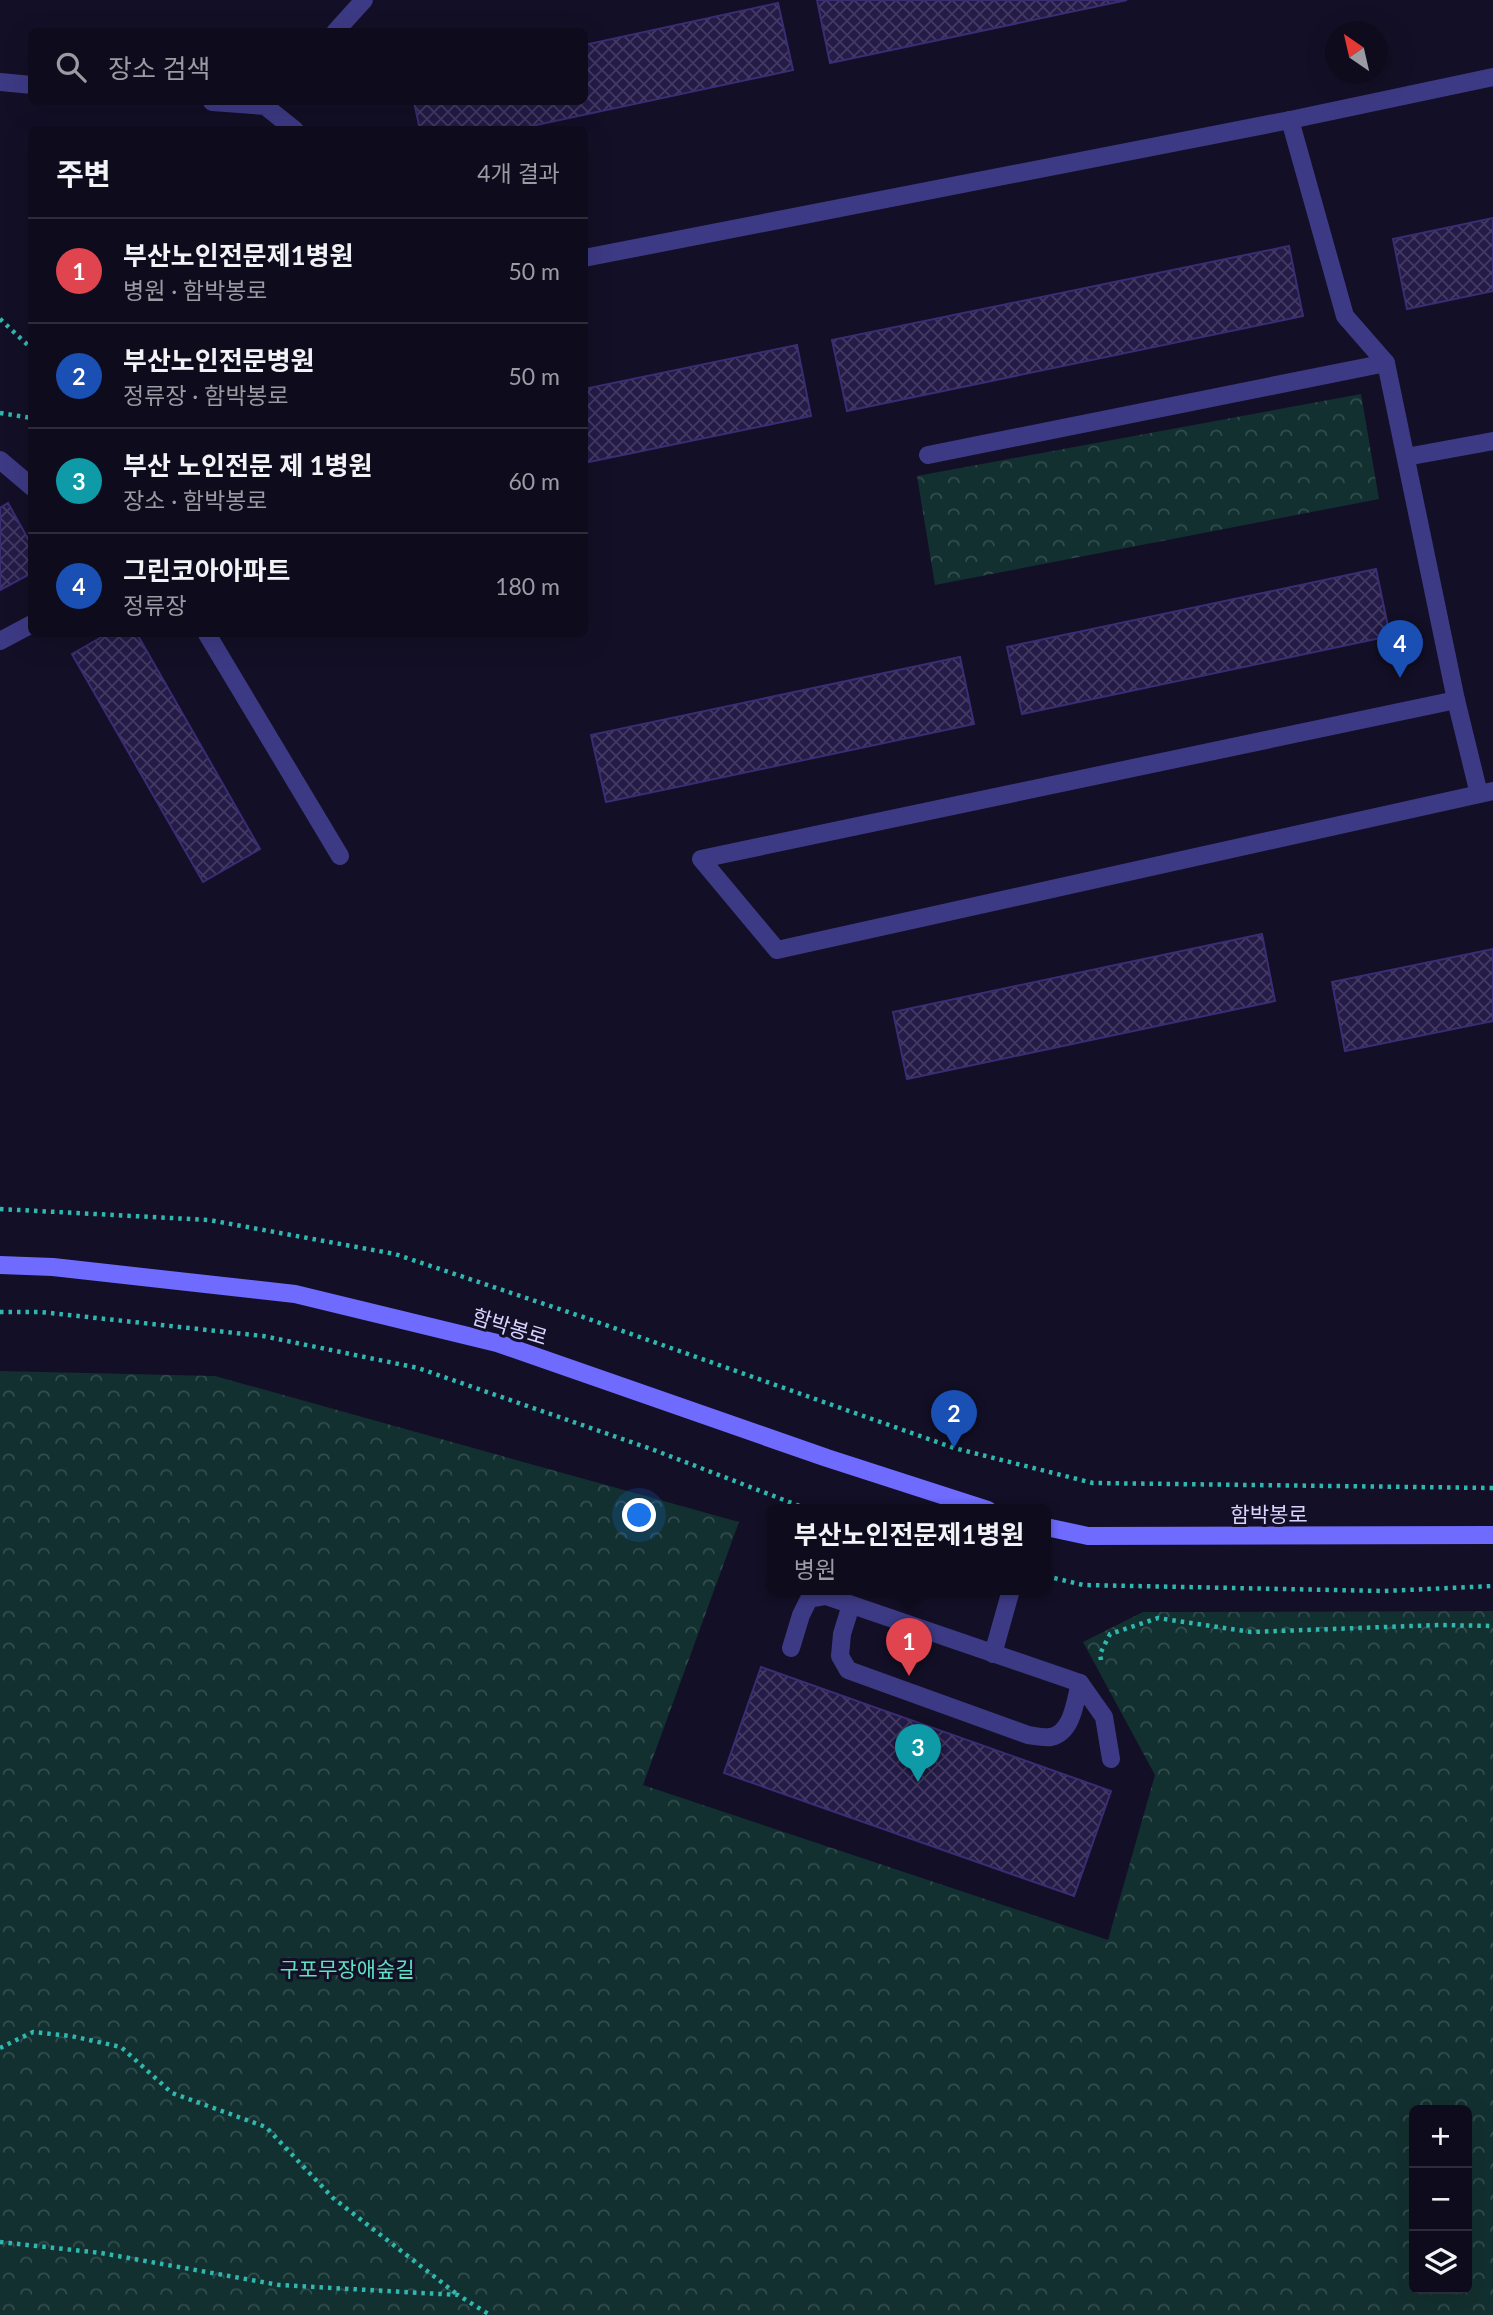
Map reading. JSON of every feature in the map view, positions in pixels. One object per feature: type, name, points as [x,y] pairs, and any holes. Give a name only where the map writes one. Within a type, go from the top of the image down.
[{"type":"main road","name":"함박봉로","points":[[0,1265],[53,1266],[295,1294],[497,1343],[827,1458],[969,1504]]},
{"type":"main road","name":"함박봉로","points":[[1051,1528],[1088,1536],[1493,1535]]},
{"type":"lane","points":[[339,28],[364,0]]},
{"type":"lane","points":[[588,257],[1290,120],[1493,77]]},
{"type":"lane","points":[[0,82],[28,85]]},
{"type":"lane","points":[[268,105],[291,126]]},
{"type":"lane","points":[[1290,120],[1345,316],[1386,363],[1455,699],[1486,793],[777,950],[701,859],[1455,699]]},
{"type":"lane","points":[[928,455],[1386,363]]},
{"type":"lane","points":[[1406,457],[1493,441]]},
{"type":"lane","points":[[0,460],[28,484]]},
{"type":"lane","points":[[0,641],[28,626]]},
{"type":"lane","points":[[209,637],[340,856]]},
{"type":"lane","points":[[993,1654],[1010,1595]]},
{"type":"lane","points":[[791,1648],[809,1599],[826,1596],[1080,1683],[1104,1717],[1111,1759]]},
{"type":"lane","points":[[851,1605],[842,1634],[840,1656],[848,1670],[1028,1735],[1051,1737],[1063,1731],[1071,1718],[1080,1683]]},
{"type":"path","points":[[0,319],[28,344]]},
{"type":"path","points":[[0,413],[28,417]]},
{"type":"path","points":[[0,1209],[209,1220],[395,1254],[954,1448],[1093,1483],[1493,1488]]},
{"type":"path","points":[[0,1312],[41,1312],[263,1336],[418,1368],[654,1450],[794,1504]]},
{"type":"path","points":[[1051,1577],[1083,1585],[1111,1586],[1384,1591],[1493,1586]]},
{"type":"path","points":[[1102,1664],[1100,1654],[1110,1634],[1158,1618],[1251,1632],[1439,1625],[1493,1626]]},
{"type":"path","points":[[0,2048],[33,2032],[71,2036],[121,2047],[172,2093],[266,2127],[333,2198],[458,2295],[490,2315]]},
{"type":"path","points":[[0,2242],[101,2253],[279,2285],[458,2295]]},
{"type":"green space","points":[[1361,394],[1379,499],[935,585],[917,476]]},
{"type":"green space","name":"구포무장애숲길","points":[[0,1371],[215,1376],[739,1522],[643,1785],[1108,1940],[1155,1775],[1083,1642],[1143,1612],[1493,1611],[1493,2315],[0,2315]]},
{"type":"building","points":[[817,0],[1127,0],[830,63]]},
{"type":"building","points":[[778,3],[793,70],[532,126],[419,126],[415,105],[588,105],[588,44]]},
{"type":"building","points":[[1493,218],[1493,291],[1407,309],[1393,239]]},
{"type":"building","points":[[1289,246],[1303,316],[847,411],[832,340]]},
{"type":"building","points":[[797,345],[811,416],[588,462],[588,388]]},
{"type":"building","points":[[8,503],[28,539],[28,575],[0,590],[0,508]]},
{"type":"building","points":[[1376,569],[1390,636],[1022,714],[1007,647]]},
{"type":"building","points":[[102,637],[139,637],[260,849],[203,882],[72,654]]},
{"type":"building","points":[[960,657],[974,724],[606,802],[591,735]]},
{"type":"building","points":[[1262,934],[1275,1001],[907,1079],[893,1012]]},
{"type":"building","points":[[1493,949],[1493,1021],[1345,1051],[1332,982]]},
{"type":"building","points":[[761,1667],[1111,1791],[1074,1896],[724,1773]]},
{"type":"place","name":"그린코아아파트","points":[[1400,678]]},
{"type":"place","name":"부산노인전문병원","points":[[954,1448]]},
{"type":"place","name":"부산노인전문제1병원","points":[[909,1676]]},
{"type":"place","name":"부산 노인전문 제 1병원","points":[[918,1782]]}]
